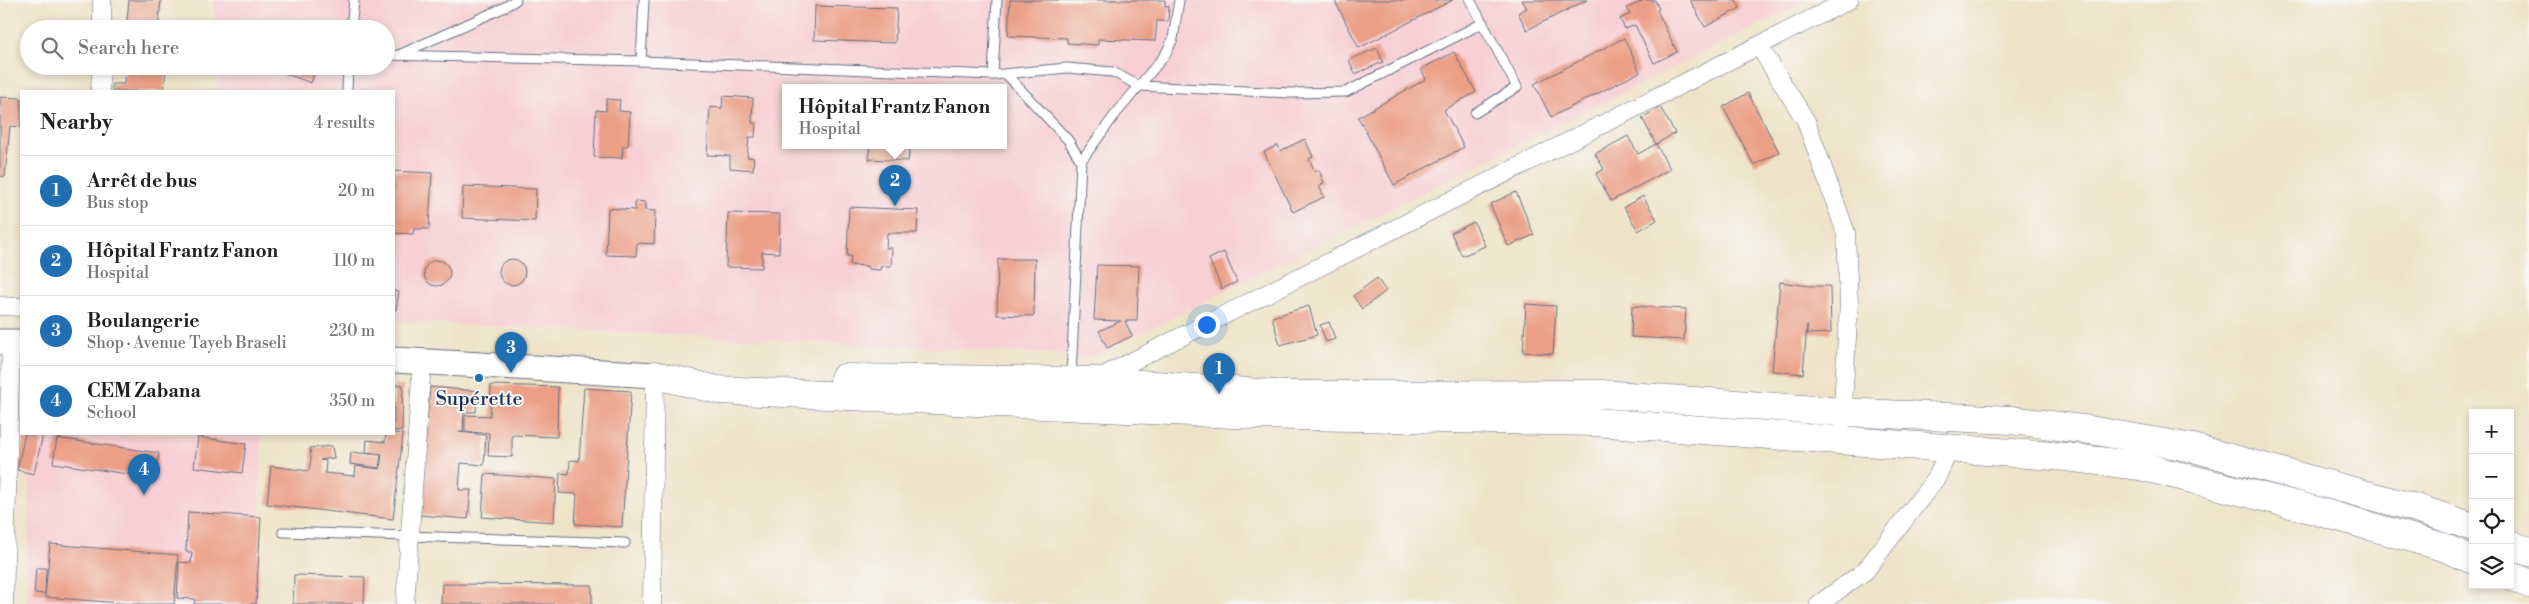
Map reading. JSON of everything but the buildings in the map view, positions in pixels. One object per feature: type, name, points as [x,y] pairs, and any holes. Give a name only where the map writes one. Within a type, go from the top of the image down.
[{"type":"highway","points":[[656,375],[1102,381],[1288,395],[1602,394],[1843,412],[2010,420],[2090,430],[2194,448],[2416,508],[2469,525]]},
{"type":"highway","points":[[656,375],[718,390],[1290,416],[1596,422],[2066,457],[2140,466],[2349,520],[2443,547],[2469,558]]},
{"type":"highway","points":[[2514,546],[2529,552]]},
{"type":"highway","points":[[2514,577],[2529,584]]},
{"type":"main road","points":[[395,360],[656,375]]},
{"type":"street","points":[[102,0],[102,20]]},
{"type":"street","points":[[1092,408],[1102,381],[1109,373],[1849,0]]},
{"type":"street","points":[[1759,46],[1806,121],[1846,233],[1849,303],[1840,440]]},
{"type":"street","points":[[100,90],[101,75]]},
{"type":"street","points":[[0,306],[20,306]]},
{"type":"street","points":[[4,604],[11,342]]},
{"type":"street","points":[[405,604],[408,537],[422,363]]},
{"type":"street","points":[[652,604],[656,375]]},
{"type":"street","points":[[1818,604],[1865,571],[1937,477],[1950,447]]},
{"type":"lane","points":[[352,20],[354,0]]},
{"type":"lane","points":[[398,55],[503,8],[516,0]]},
{"type":"lane","points":[[641,61],[644,0]]},
{"type":"lane","points":[[994,74],[997,0]]},
{"type":"lane","points":[[1081,161],[1139,86],[1166,55],[1173,39],[1179,0]]},
{"type":"lane","points":[[1470,0],[1517,87],[1475,113]]},
{"type":"lane","points":[[398,55],[641,61],[994,74],[1067,68],[1113,72],[1139,86],[1291,93],[1346,92],[1483,23]]},
{"type":"lane","points":[[1006,74],[1068,140],[1081,161],[1071,382]]},
{"type":"lane","points":[[347,90],[348,75]]},
{"type":"lane","points":[[283,532],[625,543]]},
{"type":"shaded area","points":[[213,0],[1809,0],[1095,356],[395,321],[395,90],[218,90],[217,75],[395,75],[395,20],[214,20]]},
{"type":"shaded area","points":[[30,435],[261,435],[259,604],[27,604]]},
{"type":"place","name":"Hôpital Frantz Fanon","points":[[895,206]]},
{"type":"place","name":"Boulangerie","points":[[511,373]]},
{"type":"place","name":"Supérette","points":[[479,378]]},
{"type":"place","name":"Arrêt de bus","points":[[1219,394]]},
{"type":"place","name":"CEM Zabana","points":[[144,495]]}]
